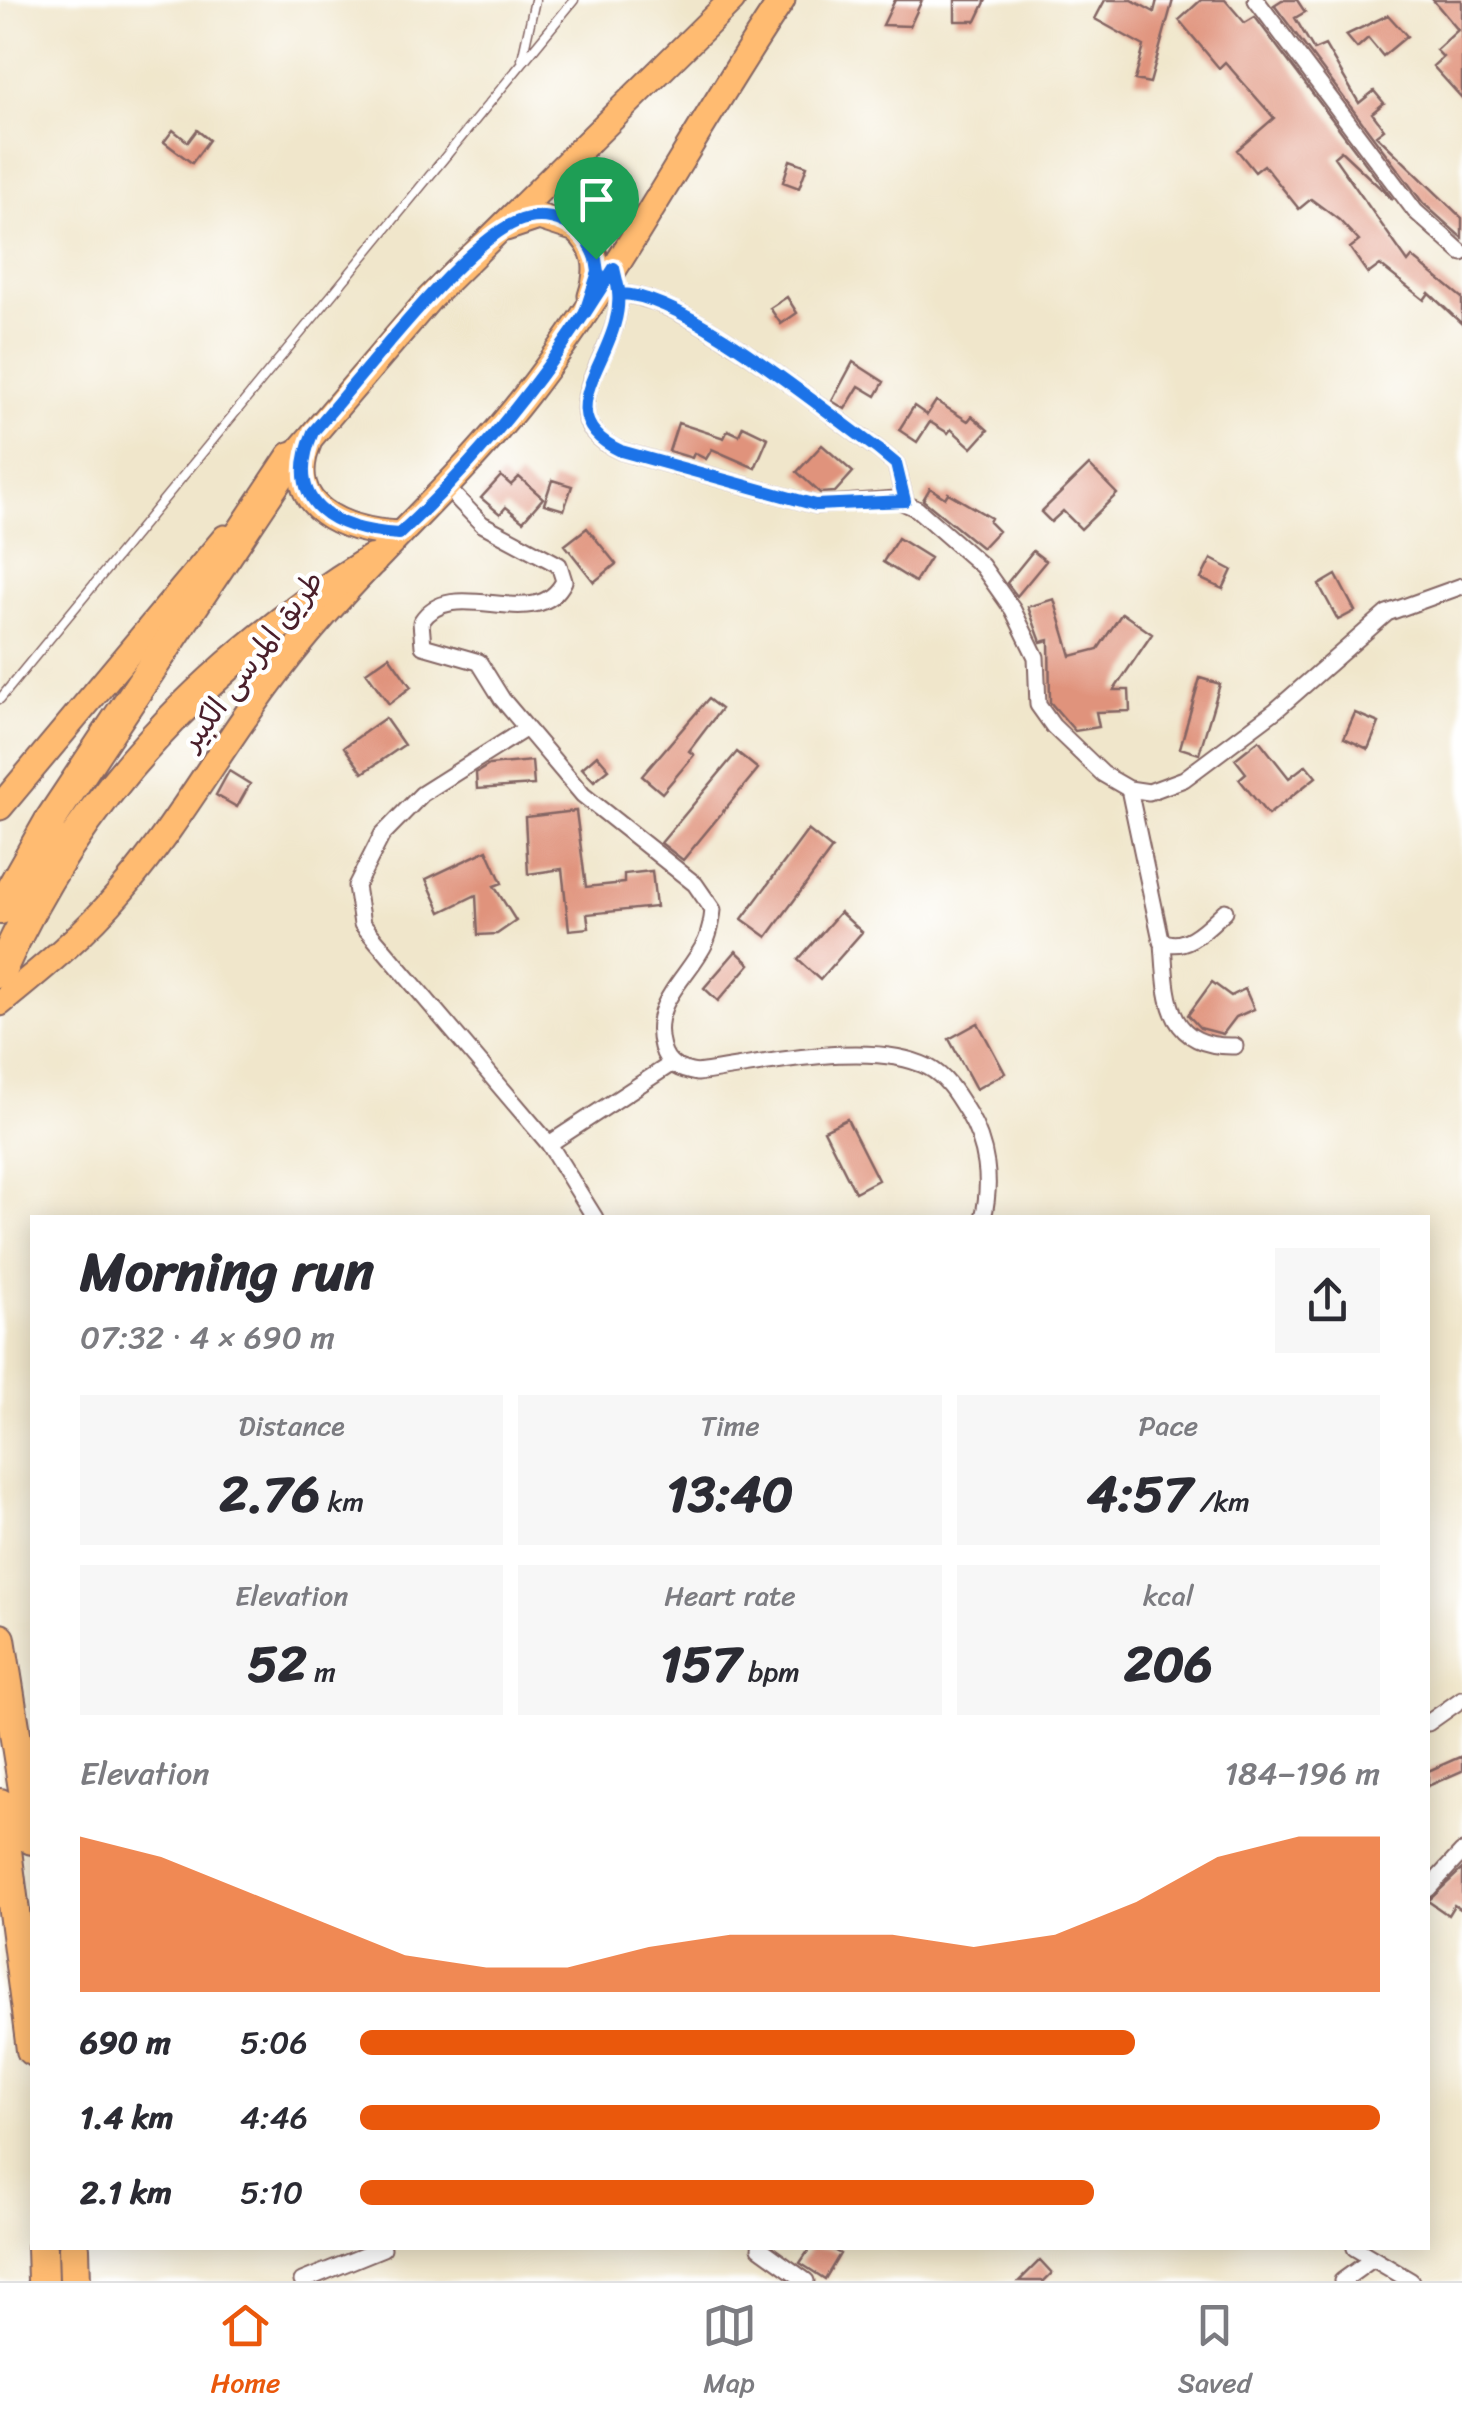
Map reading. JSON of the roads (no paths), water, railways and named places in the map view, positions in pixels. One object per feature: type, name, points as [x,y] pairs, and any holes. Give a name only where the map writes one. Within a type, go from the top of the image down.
[{"type":"highway","points":[[0,909],[105,738],[292,458]]},
{"type":"highway","points":[[0,972],[60,856],[164,724],[272,626],[372,560]]},
{"type":"highway","points":[[0,1639],[30,1826]]},
{"type":"highway","points":[[0,1804],[30,2035]]},
{"type":"highway","points":[[42,2250],[44,2281]]},
{"type":"highway","points":[[74,2250],[75,2281]]},
{"type":"main road","points":[[0,806],[430,298],[732,0]]},
{"type":"main road","name":"طريق المرسى الكبير","points":[[0,1003],[79,936],[120,894],[280,668],[372,560],[448,489],[584,315],[782,0]]},
{"type":"main road","points":[[490,238],[514,223],[539,217],[576,229],[592,248],[598,272],[584,315]]},
{"type":"main road","points":[[313,432],[304,466],[312,500],[344,526],[399,534]]},
{"type":"street","points":[[1256,0],[1415,211],[1462,253]]},
{"type":"street","points":[[614,268],[620,294],[612,333],[586,397],[587,420],[607,445],[816,505],[905,501],[954,537],[982,566],[1028,637],[1036,657],[1037,700],[1042,711],[1062,737],[1128,790],[1149,792],[1184,778],[1276,710],[1387,613],[1462,586]]},
{"type":"street","points":[[620,294],[656,300],[728,342],[879,450],[896,464],[905,501]]},
{"type":"street","points":[[448,489],[482,524],[559,565],[564,576],[560,588],[535,602],[444,604],[427,613],[419,639],[428,650],[479,662],[526,729],[583,795],[695,884],[712,910],[705,943],[666,1000],[659,1022],[664,1055],[672,1064],[697,1073],[825,1057],[882,1057],[930,1068],[957,1094],[974,1122],[986,1156],[983,1215]]},
{"type":"street","points":[[526,729],[422,794],[382,835],[356,886],[362,924],[549,1144],[593,1215]]},
{"type":"street","points":[[1128,790],[1164,943],[1168,1006],[1185,1033],[1210,1046],[1235,1046]]},
{"type":"street","points":[[1164,943],[1176,944],[1194,937],[1225,911]]},
{"type":"street","points":[[549,1144],[672,1064]]},
{"type":"street","points":[[1430,1722],[1462,1699]]},
{"type":"street","points":[[1430,1887],[1462,1852]]},
{"type":"street","points":[[302,2281],[378,2250]]},
{"type":"street","points":[[763,2250],[806,2281]]},
{"type":"street","points":[[1357,2250],[1370,2261],[1411,2281]]},
{"type":"street","points":[[1342,2281],[1370,2261]]},
{"type":"lane","points":[[521,64],[536,0]]},
{"type":"lane","points":[[0,700],[574,0]]}]
